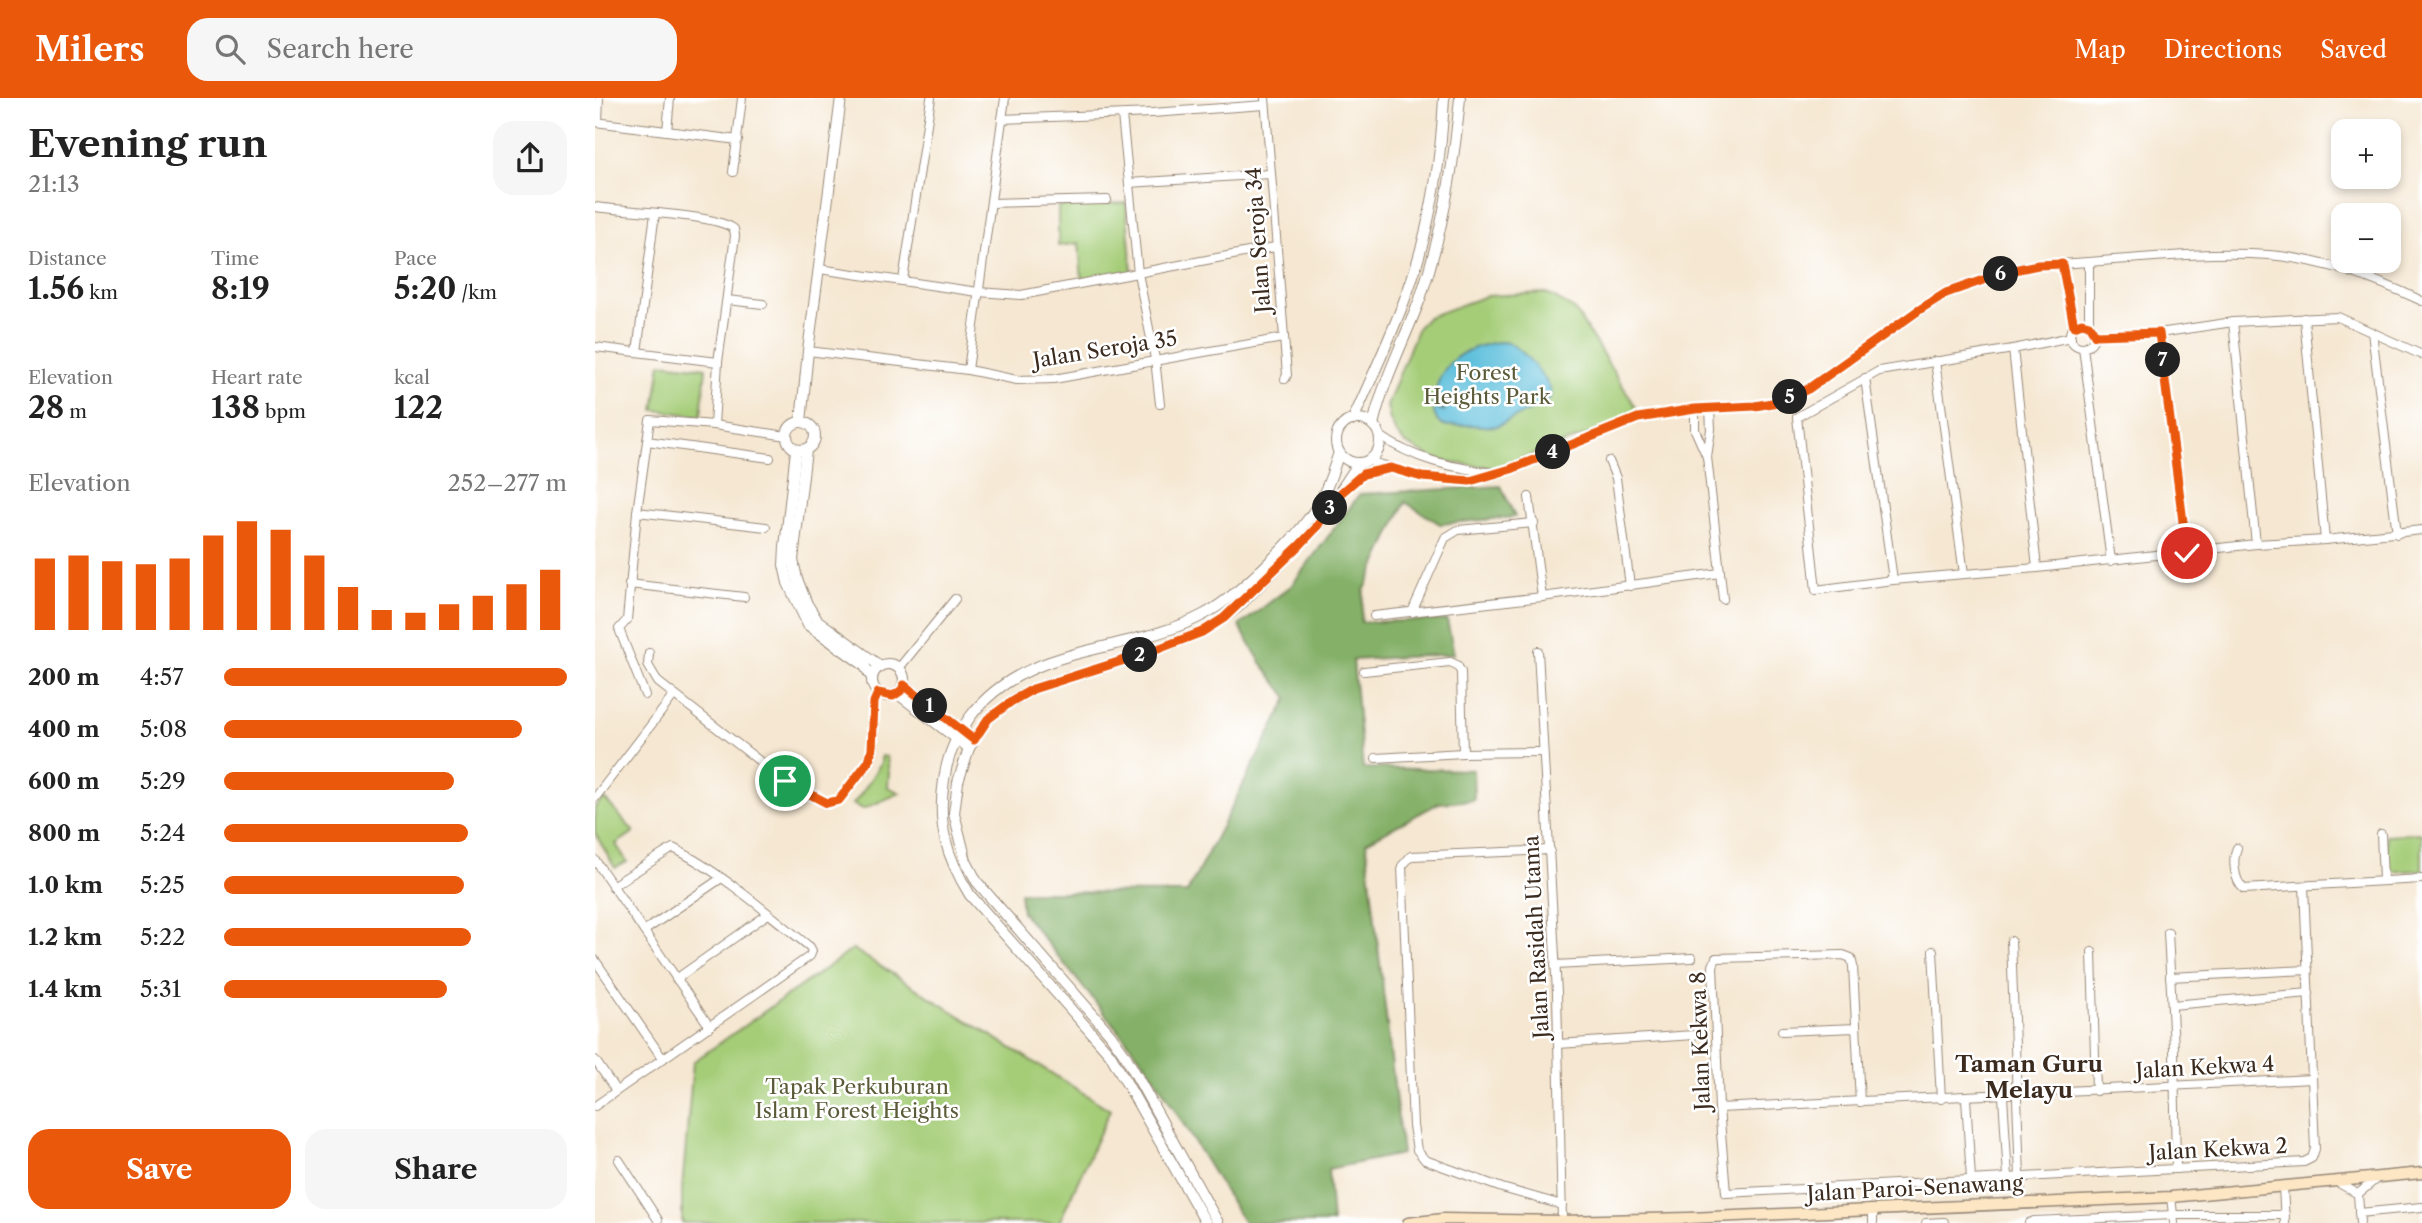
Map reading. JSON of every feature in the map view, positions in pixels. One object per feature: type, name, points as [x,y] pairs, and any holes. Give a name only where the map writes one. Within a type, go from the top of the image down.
[{"type":"main road","name":"Jalan Paroi-Senawang","points":[[1408,1223],[1443,1219],[1689,1221],[1873,1209],[2171,1197],[2422,1172]]},
{"type":"street","points":[[599,98],[596,122],[738,140]]},
{"type":"street","points":[[667,131],[670,98]]},
{"type":"street","points":[[733,172],[742,98]]},
{"type":"street","points":[[801,422],[841,98]]},
{"type":"street","points":[[902,280],[931,98]]},
{"type":"street","points":[[968,370],[1005,98]]},
{"type":"street","points":[[1444,98],[1439,161],[1426,227],[1411,281],[1353,420],[1339,430],[1336,441],[1339,452],[1347,461],[1358,464],[1370,461],[1422,477],[1470,481],[1511,469],[1638,418],[1695,409],[1755,406],[1783,401],[1808,389],[1946,293],[2009,271],[2038,265],[2233,254],[2271,256],[2361,275],[2422,301]]},
{"type":"street","points":[[1373,425],[1378,404],[1420,298],[1430,265],[1454,155],[1460,98]]},
{"type":"street","points":[[1002,120],[1122,114],[1265,102]]},
{"type":"street","name":"Jalan Seroja 34","points":[[1265,102],[1287,375],[1285,379]]},
{"type":"street","points":[[1122,114],[1138,273],[1155,359],[1160,404]]},
{"type":"street","points":[[1129,183],[1270,174]]},
{"type":"street","points":[[992,203],[1108,200]]},
{"type":"street","points":[[595,207],[695,218],[729,225],[734,229],[718,362],[714,425]]},
{"type":"street","points":[[637,352],[655,213]]},
{"type":"street","points":[[819,269],[978,292],[1021,295],[1275,247]]},
{"type":"street","points":[[2089,263],[2089,325],[2095,335]]},
{"type":"street","points":[[2062,264],[2074,326],[2071,337],[2076,346],[2083,347],[2092,342],[2095,335]]},
{"type":"street","points":[[727,300],[763,304]]},
{"type":"street","points":[[2095,335],[2159,333],[2233,322],[2338,317],[2422,355]]},
{"type":"street","points":[[2304,318],[2325,540]]},
{"type":"street","points":[[2233,322],[2256,544]]},
{"type":"street","points":[[2074,326],[2082,323],[2089,325]]},
{"type":"street","points":[[2372,332],[2397,534]]},
{"type":"street","points":[[2159,333],[2187,553]]},
{"type":"street","points":[[2071,337],[1879,371],[1797,417],[1816,590],[2256,544],[2422,530]]},
{"type":"street","name":"Jalan Seroja 35","points":[[808,351],[968,370],[1017,380],[1053,379],[1283,338]]},
{"type":"street","points":[[595,347],[718,362]]},
{"type":"street","points":[[2083,347],[2111,561]]},
{"type":"street","points":[[2013,349],[2037,568]]},
{"type":"street","points":[[1934,362],[1964,574]]},
{"type":"street","points":[[1865,378],[1893,580]]},
{"type":"street","points":[[1710,408],[1711,429],[1707,457],[1723,599]]},
{"type":"street","points":[[1695,409],[1695,430],[1707,457]]},
{"type":"street","points":[[645,695],[619,629],[627,620],[637,512],[650,420],[714,425],[787,436]]},
{"type":"street","points":[[1353,420],[1364,420],[1397,448],[1426,460],[1452,467],[1496,473]]},
{"type":"street","points":[[801,422],[810,425],[815,436],[813,445],[801,450],[790,444],[787,436],[793,425],[801,422]]},
{"type":"street","points":[[1370,461],[1378,452],[1379,435]]},
{"type":"street","points":[[647,441],[770,458]]},
{"type":"street","points":[[801,450],[793,560],[797,579],[817,620],[880,666]]},
{"type":"street","points":[[801,450],[785,547],[785,574],[808,625],[864,665],[878,693],[888,696],[901,689],[904,676],[899,668],[890,664],[880,666],[872,678]]},
{"type":"street","points":[[1206,1223],[1110,1054],[970,895],[955,871],[945,844],[940,805],[946,765],[959,735],[980,704],[1016,676],[1056,660],[1182,625],[1219,606],[1241,588],[1307,521],[1328,485],[1339,452]]},
{"type":"street","points":[[1609,461],[1616,478],[1630,586]]},
{"type":"street","points":[[1218,1223],[1125,1055],[1110,1034],[977,881],[966,860],[954,813],[958,782],[971,744],[988,719],[1012,701],[1033,689],[1150,652],[1202,632],[1238,607],[1316,528],[1358,464]]},
{"type":"street","points":[[1335,498],[1363,474],[1391,468]]},
{"type":"street","points":[[1529,497],[1542,597]]},
{"type":"street","points":[[637,512],[765,527]]},
{"type":"street","points":[[1412,612],[1445,538],[1451,533],[1458,530],[1534,523]]},
{"type":"street","points":[[1374,616],[1720,573]]},
{"type":"street","points":[[629,584],[744,597]]},
{"type":"street","points":[[899,668],[955,599]]},
{"type":"street","name":"Jalan Rasidah Utama","points":[[1538,651],[1555,965],[1562,1222]]},
{"type":"street","points":[[649,653],[648,665],[653,675],[674,695],[785,781],[831,804],[839,800],[869,761],[874,702],[878,693]]},
{"type":"street","points":[[1364,671],[1450,662],[1457,665],[1461,672],[1463,753]]},
{"type":"street","points":[[901,689],[971,744]]},
{"type":"street","points":[[595,798],[674,695]]},
{"type":"street","points":[[1376,758],[1543,752]]},
{"type":"street","points":[[2381,834],[2383,880]]},
{"type":"street","points":[[595,1106],[811,954],[810,947],[768,914],[720,878],[673,848],[612,886]]},
{"type":"street","points":[[2237,848],[2234,853],[2239,885],[2244,889],[2422,879]]},
{"type":"street","points":[[1550,850],[1411,856],[1402,866],[1413,1126],[1420,1155],[1425,1160],[1501,1188],[1562,1205]]},
{"type":"street","points":[[595,860],[710,1027]]},
{"type":"street","points":[[644,931],[720,878]]},
{"type":"street","name":"Jalan Kekwa 2","points":[[1726,1193],[2176,1170],[2304,1162],[2312,1158],[2315,1149],[2304,886]]},
{"type":"street","points":[[676,979],[768,914]]},
{"type":"street","points":[[2168,932],[2176,1170]]},
{"type":"street","points":[[2011,941],[2021,1203]]},
{"type":"street","points":[[1933,951],[1941,1099]]},
{"type":"street","points":[[2092,952],[2096,1091]]},
{"type":"street","name":"Jalan Kekwa 8","points":[[1726,1193],[1719,1108],[1713,966],[1716,958],[1843,955],[1851,958],[1860,1102]]},
{"type":"street","points":[[1555,965],[1692,958]]},
{"type":"street","points":[[595,960],[663,1059]]},
{"type":"street","points":[[2170,978],[2308,970]]},
{"type":"street","points":[[2172,1005],[2309,993]]},
{"type":"street","points":[[1781,1031],[1856,1028]]},
{"type":"street","points":[[1558,1044],[1694,1035]]},
{"type":"street","points":[[595,1060],[616,1091]]},
{"type":"street","name":"Jalan Kekwa 4","points":[[1719,1108],[2312,1079]]},
{"type":"street","points":[[2003,1096],[2008,1177]]},
{"type":"street","points":[[1966,1098],[1971,1179]]},
{"type":"street","points":[[619,1160],[658,1220]]},
{"type":"street","points":[[2358,1194],[2379,1177]]},
{"type":"street","points":[[2336,1182],[2358,1194]]},
{"type":"street","points":[[2029,1223],[2285,1219],[2283,1187]]},
{"type":"street","points":[[2358,1194],[2360,1223]]},
{"type":"street","points":[[2171,1197],[2173,1219]]},
{"type":"street","points":[[2359,1213],[2422,1207]]},
{"type":"street","points":[[1873,1209],[1873,1223]]},
{"type":"street","points":[[1926,1223],[1944,1222]]},
{"type":"green space","points":[[1126,203],[1132,272],[1082,282],[1079,243],[1058,246],[1058,206]]},
{"type":"green space","name":"Forest Heights Park","points":[[1546,293],[1574,309],[1641,415],[1496,468],[1453,463],[1431,457],[1406,444],[1396,433],[1387,406],[1418,327],[1428,317],[1486,296]]},
{"type":"green space","points":[[661,363],[706,368],[701,416],[654,410]]},
{"type":"green space","points":[[1501,486],[1515,517],[1440,524],[1405,502],[1364,591],[1361,622],[1447,620],[1454,654],[1353,660],[1363,768],[1473,770],[1474,800],[1439,803],[1366,842],[1402,1154],[1328,1169],[1332,1223],[1244,1223],[1149,1068],[1022,912],[1020,892],[1187,893],[1288,698],[1262,664],[1239,626],[1291,586],[1360,494]]},
{"type":"green space","points":[[881,756],[887,757],[888,787],[900,793],[863,809],[853,804],[881,763]]},
{"type":"green space","points":[[604,798],[634,832],[616,844],[627,862],[615,868],[595,833],[595,807]]},
{"type":"green space","points":[[2422,833],[2422,870],[2388,872],[2386,835]]},
{"type":"green space","name":"Tapak Perkuburan Islam Forest Heights","points":[[853,949],[1110,1110],[1059,1223],[682,1223],[682,1190],[693,1062]]},
{"type":"water","points":[[1498,342],[1506,342],[1519,349],[1531,362],[1548,384],[1550,399],[1497,426],[1441,424],[1437,421],[1433,407],[1444,411],[1445,409],[1433,405],[1439,379],[1445,369],[1462,354]]},
{"type":"district","name":"Taman Guru Melayu","points":[[2029,1077]]},
{"type":"route","points":[[785,781],[821,801],[831,804],[839,800],[869,761],[874,702],[878,693],[893,696],[898,694],[904,685],[974,740],[988,719],[1033,689],[1150,652],[1202,632],[1238,607],[1316,528],[1335,498],[1363,474],[1391,468],[1422,477],[1470,481],[1511,469],[1638,418],[1695,409],[1755,406],[1783,401],[1808,389],[1946,293],[2009,271],[2038,265],[2062,264],[2074,326],[2082,323],[2089,325],[2095,335],[2159,333],[2187,553]]}]
